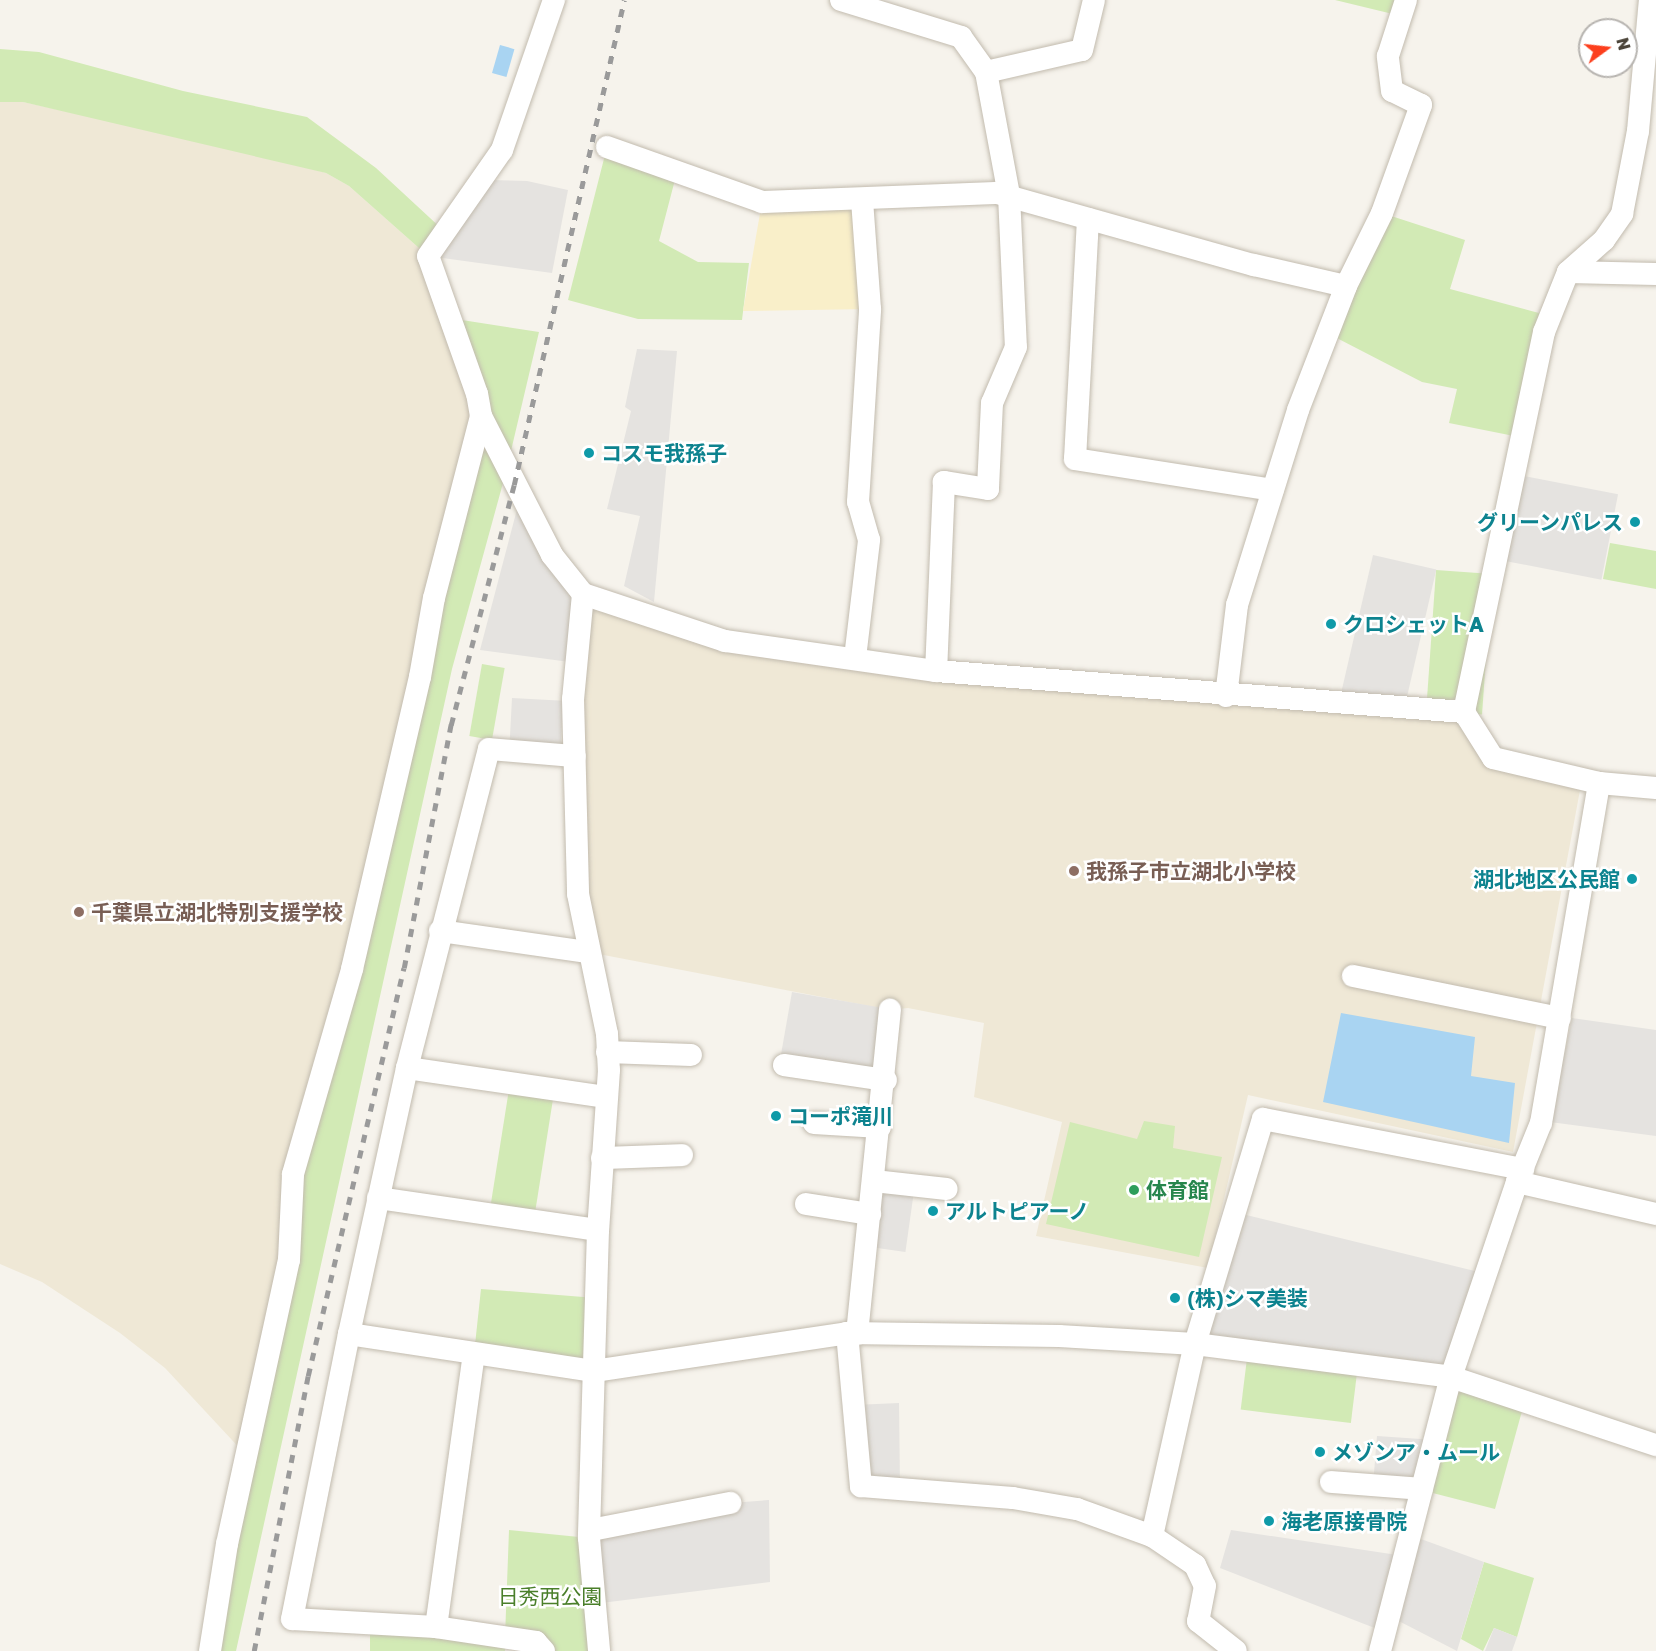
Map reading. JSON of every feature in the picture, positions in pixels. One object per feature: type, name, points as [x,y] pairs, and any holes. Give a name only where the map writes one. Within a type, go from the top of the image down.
[{"type":"street","points":[[554,0],[502,150],[428,256],[477,394],[481,416],[552,555],[583,594],[725,641],[936,671],[1226,696],[1464,712]]},
{"type":"street","points":[[841,0],[961,37],[986,72],[1009,195],[1016,346],[992,403],[988,489],[944,483],[936,671]]},
{"type":"street","points":[[986,72],[1082,50],[1094,0]]},
{"type":"street","points":[[1226,696],[1237,605],[1298,410],[1346,286],[1382,213],[1421,105],[1392,91],[1388,56],[1406,0]]},
{"type":"street","points":[[1650,0],[1638,131],[1622,214],[1604,240],[1568,272],[1544,332],[1464,712],[1493,758],[1599,783],[1656,788]]},
{"type":"street","points":[[607,147],[762,202],[1009,195],[1088,219],[1346,286]]},
{"type":"street","points":[[855,658],[869,540],[858,502],[870,309],[862,200]]},
{"type":"street","points":[[1088,219],[1075,459],[1273,490]]},
{"type":"street","points":[[1568,272],[1656,274]]},
{"type":"street","points":[[210,1651],[229,1533],[289,1260],[293,1174],[352,969],[420,677],[434,598],[481,416]]},
{"type":"street","points":[[583,594],[573,699],[578,894],[608,1052],[598,1230],[591,1530],[591,1580],[599,1651]]},
{"type":"street","points":[[544,1651],[536,1642],[436,1627],[292,1619],[349,1334],[407,1068],[440,932],[489,749],[575,756]]},
{"type":"street","points":[[1380,1651],[1451,1377],[1520,1175],[1541,1123],[1599,783]]},
{"type":"street","points":[[440,932],[588,952]]},
{"type":"street","points":[[1353,976],[1560,1018]]},
{"type":"street","points":[[890,1010],[886,1080],[870,1214],[852,1333],[861,1486],[1012,1498],[1077,1509],[1152,1536],[1195,1565],[1205,1586],[1198,1621],[1236,1651]]},
{"type":"street","points":[[608,1052],[691,1055]]},
{"type":"street","points":[[784,1065],[886,1080]]},
{"type":"street","points":[[407,1068],[605,1097]]},
{"type":"street","points":[[1152,1536],[1195,1344],[1263,1119],[1520,1175],[1656,1214]]},
{"type":"street","points":[[814,1123],[880,1127]]},
{"type":"street","points":[[602,1158],[682,1155]]},
{"type":"street","points":[[874,1181],[947,1189]]},
{"type":"street","points":[[378,1198],[598,1230]]},
{"type":"street","points":[[806,1204],[870,1214]]},
{"type":"street","points":[[349,1334],[594,1371],[852,1333],[972,1333],[1195,1344],[1451,1377],[1656,1445]]},
{"type":"street","points":[[436,1627],[474,1354]]},
{"type":"street","points":[[1331,1482],[1422,1489]]},
{"type":"street","points":[[591,1530],[730,1503]]},
{"type":"shaded area","points":[[0,102],[23,102],[264,155],[326,173],[349,186],[428,256],[481,416],[245,1454],[165,1368],[120,1333],[42,1282],[0,1264]]},
{"type":"shaded area","points":[[487,180],[527,181],[568,190],[552,273],[428,256]]},
{"type":"shaded area","points":[[637,349],[677,351],[654,602],[624,586],[640,516],[607,509],[631,411],[625,407]]},
{"type":"shaded area","points":[[1514,474],[1618,494],[1601,580],[1497,559]]},
{"type":"shaded area","points":[[520,498],[583,594],[577,663],[480,650]]},
{"type":"shaded area","points":[[1373,555],[1436,570],[1402,718],[1339,703]]},
{"type":"shaded area","name":"我孫子市立湖北小学校","points":[[583,594],[725,641],[1464,712],[1493,758],[1599,783],[1580,790],[1513,1152],[1248,1095],[1208,1268],[1036,1236],[1062,1122],[974,1097],[984,1023],[908,1008],[890,1010],[588,952],[575,756]]},
{"type":"shaded area","points":[[512,698],[563,701],[561,745],[510,742]]},
{"type":"shaded area","points":[[792,992],[890,1009],[878,1081],[779,1064]]},
{"type":"shaded area","points":[[1572,1018],[1656,1030],[1656,1136],[1550,1122]]},
{"type":"shaded area","points":[[874,1181],[915,1187],[905,1252],[865,1246]]},
{"type":"shaded area","points":[[1234,1212],[1487,1274],[1451,1377],[1195,1344]]},
{"type":"shaded area","points":[[899,1403],[900,1489],[861,1486],[854,1405]]},
{"type":"shaded area","points":[[1377,1436],[1435,1440],[1422,1489],[1373,1485]]},
{"type":"shaded area","points":[[769,1500],[770,1582],[593,1604],[591,1530],[730,1503]]},
{"type":"shaded area","points":[[1231,1530],[1404,1556],[1410,1535],[1484,1562],[1457,1651],[1389,1616],[1385,1632],[1220,1568]]},
{"type":"shaded area","points":[[1494,1628],[1517,1637],[1512,1651],[1485,1651]]},
{"type":"green space","points":[[1335,0],[1406,0],[1401,16]]},
{"type":"green space","points":[[0,49],[39,52],[183,91],[307,117],[376,168],[443,230],[428,256],[349,186],[326,173],[23,102],[0,102]]},
{"type":"green space","points":[[607,147],[677,172],[659,241],[698,262],[749,263],[742,320],[638,319],[568,300]]},
{"type":"green space","points":[[1382,213],[1465,240],[1450,289],[1550,316],[1519,437],[1449,423],[1457,389],[1422,382],[1329,334]]},
{"type":"green space","points":[[449,318],[539,332],[506,472],[452,669],[236,1651],[210,1651],[293,1174],[481,416]]},
{"type":"green space","points":[[1610,543],[1656,551],[1656,589],[1603,579]]},
{"type":"green space","points":[[1436,570],[1492,574],[1482,715],[1426,711]]},
{"type":"green space","points":[[482,664],[505,668],[492,740],[469,736]]},
{"type":"green space","points":[[510,1083],[554,1090],[534,1221],[489,1214]]},
{"type":"green space","name":"体育館","points":[[1144,1121],[1175,1126],[1173,1148],[1222,1157],[1199,1257],[1046,1224],[1070,1122],[1137,1139]]},
{"type":"green space","points":[[481,1289],[596,1298],[594,1371],[474,1354]]},
{"type":"green space","points":[[1248,1350],[1358,1364],[1351,1423],[1241,1410]]},
{"type":"green space","points":[[1451,1377],[1522,1411],[1495,1509],[1421,1490]]},
{"type":"green space","name":"日秀西公園","points":[[509,1530],[589,1538],[599,1651],[544,1651],[506,1638],[505,1651],[370,1651],[370,1624],[505,1637]]},
{"type":"green space","points":[[1484,1562],[1534,1578],[1517,1637],[1494,1628],[1483,1651],[1461,1639]]},
{"type":"sand","points":[[862,200],[870,309],[743,311],[762,202]]},
{"type":"water","points":[[500,45],[514,49],[506,77],[492,73]]},
{"type":"water","points":[[1341,1013],[1475,1037],[1471,1076],[1515,1083],[1509,1143],[1323,1102]]},
{"type":"railway","points":[[254,1651],[308,1376],[404,968],[451,725],[514,485],[624,0]]},
{"type":"place","name":"コスモ我孫子","points":[[589,453]]},
{"type":"place","name":"グリーンパレス","points":[[1635,522]]},
{"type":"place","name":"クロシェットA","points":[[1331,624]]},
{"type":"place","name":"我孫子市立湖北小学校","points":[[1074,871]]},
{"type":"place","name":"湖北地区公民館","points":[[1632,879]]},
{"type":"place","name":"千葉県立湖北特別支援学校","points":[[79,912]]},
{"type":"place","name":"コーポ滝川","points":[[776,1116]]},
{"type":"place","name":"体育館","points":[[1134,1190]]},
{"type":"place","name":"アルトピアーノ","points":[[933,1211]]},
{"type":"place","name":"(株)シマ美装","points":[[1175,1298]]},
{"type":"place","name":"メゾンア・ムール","points":[[1320,1452]]},
{"type":"place","name":"海老原接骨院","points":[[1269,1521]]}]
